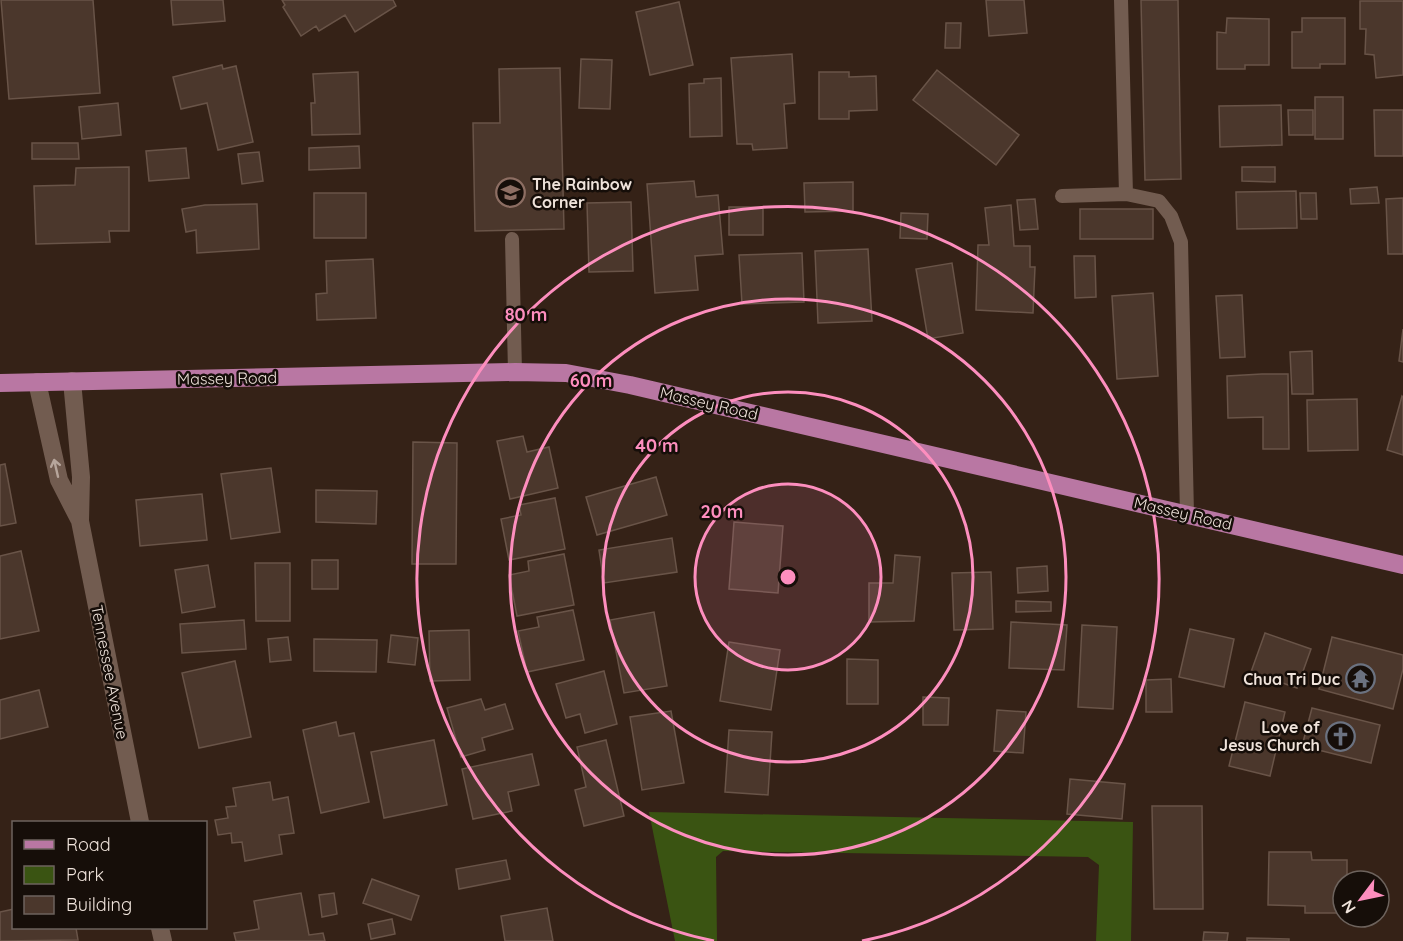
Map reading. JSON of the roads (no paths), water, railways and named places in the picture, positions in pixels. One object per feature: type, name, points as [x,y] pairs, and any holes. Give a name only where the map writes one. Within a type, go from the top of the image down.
[{"type":"main road","name":"Massey Road","points":[[0,383],[515,372],[566,373],[596,377],[1403,565]]},
{"type":"street","name":"Tennessee Avenue","points":[[72,381],[81,477],[80,521],[140,821]]},
{"type":"street","name":"Tennessee Avenue","points":[[37,382],[59,480],[80,521]]},
{"type":"lane","points":[[1121,0],[1126,194]]},
{"type":"lane","points":[[1062,196],[1126,194],[1159,201],[1171,216],[1180,242],[1187,514]]},
{"type":"lane","points":[[512,239],[515,372]]},
{"type":"place","name":"The Rainbow Corner","points":[[511,193]]},
{"type":"place","name":"Chua Tri Duc","points":[[1361,679]]},
{"type":"place","name":"Love of Jesus Church","points":[[1341,736]]}]
